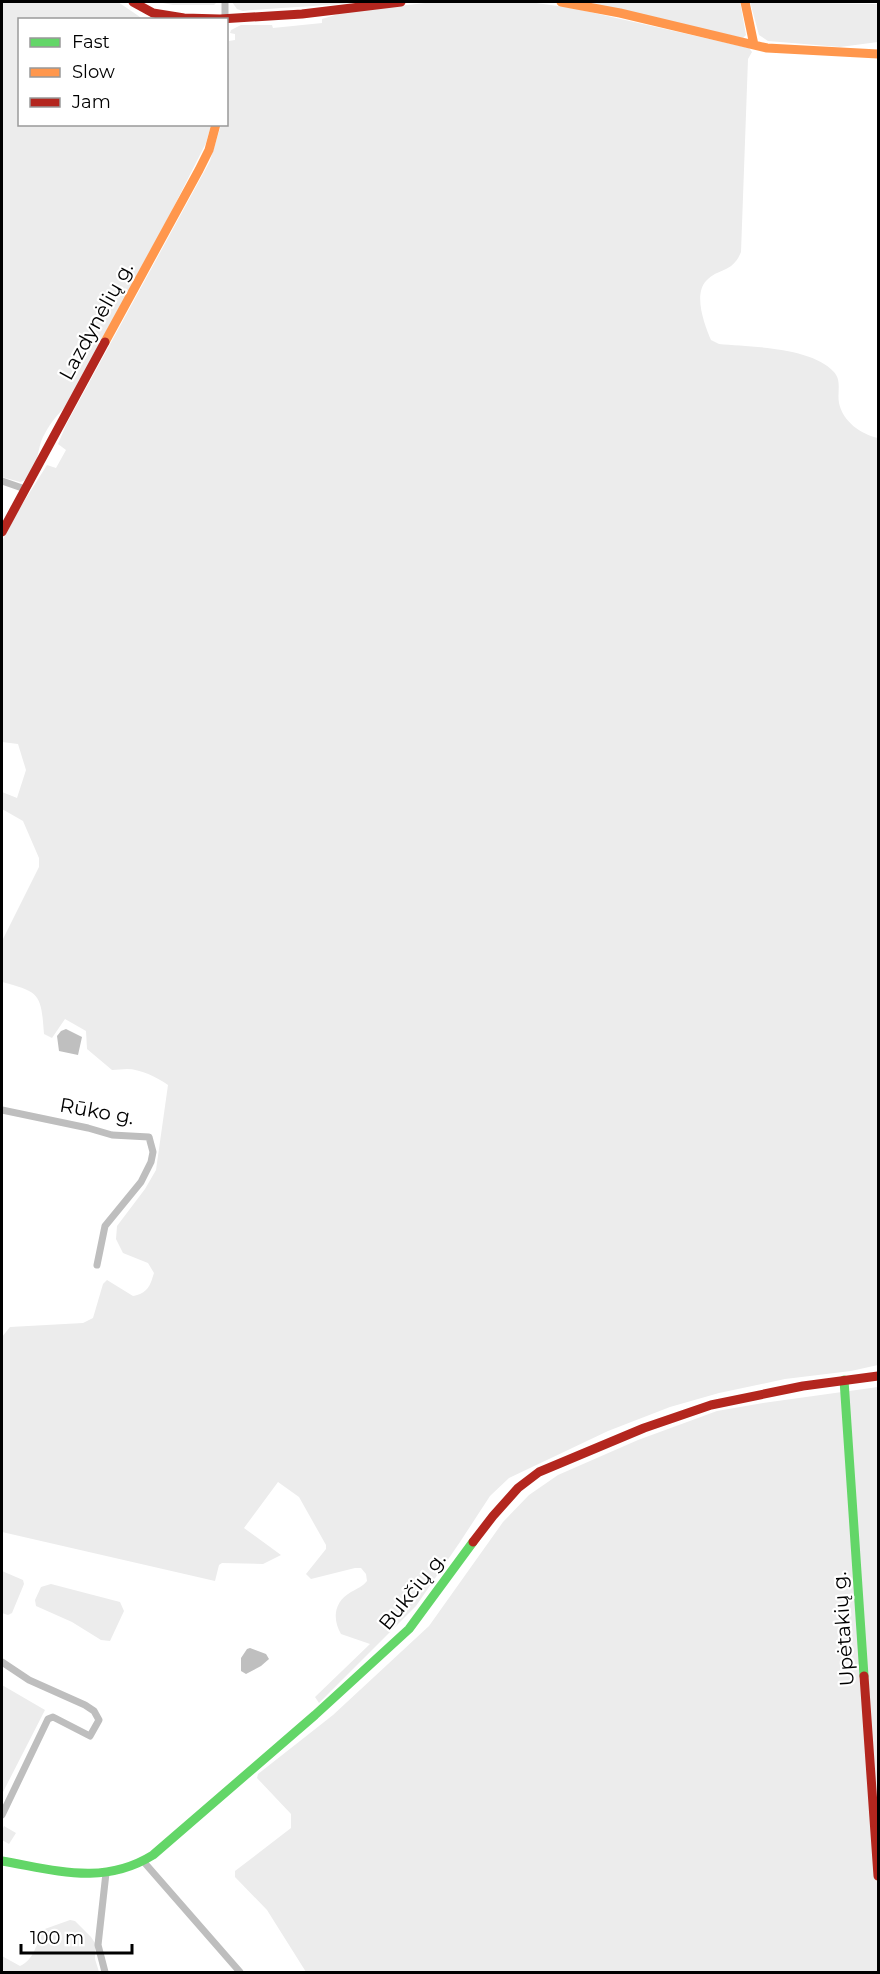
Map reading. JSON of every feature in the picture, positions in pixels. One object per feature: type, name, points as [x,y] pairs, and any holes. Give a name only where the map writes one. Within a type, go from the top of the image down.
[{"type":"main road","points":[[133,2],[147,11],[160,15],[209,18]]},
{"type":"main road","points":[[228,19],[266,17],[400,2]]},
{"type":"main road","points":[[561,2],[620,13],[754,45],[790,50],[879,54]]},
{"type":"main road","points":[[745,2],[754,45]]},
{"type":"main road","name":"Lazdynėlių g.","points":[[2,532],[199,170],[215,126]]},
{"type":"main road","name":"Bukčių g.","points":[[2,1861],[52,1869],[106,1873],[130,1868],[143,1861],[176,1837],[244,1779],[395,1642],[419,1617],[501,1506],[518,1488],[539,1472],[682,1414],[757,1394],[879,1376]]},
{"type":"main road","name":"Upėtakių g.","points":[[844,1380],[879,1876]]},
{"type":"street","points":[[225,2],[225,18]]},
{"type":"street","points":[[2,481],[25,489]]},
{"type":"street","name":"Rūko g.","points":[[2,1110],[112,1135],[150,1137],[153,1152],[151,1162],[141,1182],[105,1226],[97,1265]]},
{"type":"street","points":[[2,1662],[29,1680],[86,1705],[94,1711],[99,1720],[90,1736],[53,1718],[48,1719],[2,1815]]},
{"type":"street","points":[[143,1861],[240,1972]]},
{"type":"street","points":[[105,1972],[98,1945],[106,1873]]},
{"type":"shaded area","points":[[2,2],[118,2],[142,18],[18,18],[18,126],[211,126],[206,143],[167,220],[66,406],[45,433],[33,470],[26,479],[20,482],[2,477]]},
{"type":"shaded area","points":[[158,2],[217,2],[214,5],[173,5]]},
{"type":"shaded area","points":[[232,2],[364,2],[243,11],[237,9]]},
{"type":"shaded area","points":[[434,2],[529,2],[572,8],[749,48],[752,52],[748,59],[741,252],[734,264],[711,277],[702,287],[700,302],[706,327],[711,340],[719,344],[796,353],[824,364],[834,372],[838,379],[839,403],[844,416],[865,434],[878,438],[878,1365],[851,1371],[785,1379],[719,1393],[670,1407],[608,1431],[509,1478],[490,1496],[416,1606],[319,1703],[315,1697],[370,1644],[341,1634],[336,1622],[338,1605],[345,1596],[367,1581],[366,1574],[361,1568],[355,1568],[311,1579],[306,1574],[326,1549],[326,1545],[299,1497],[278,1482],[244,1528],[281,1555],[263,1564],[222,1563],[219,1565],[215,1581],[2,1532],[2,1337],[10,1327],[83,1323],[93,1318],[103,1284],[107,1280],[133,1296],[148,1288],[154,1273],[148,1263],[123,1253],[116,1239],[117,1226],[145,1189],[156,1170],[168,1085],[154,1076],[137,1070],[112,1070],[87,1049],[86,1031],[65,1019],[52,1038],[44,1034],[42,1011],[36,997],[25,989],[2,982],[2,941],[39,867],[39,858],[23,821],[2,809],[2,792],[17,798],[26,770],[18,744],[2,742],[2,541],[47,465],[56,468],[66,450],[58,444],[66,425],[210,161],[221,126],[228,126],[229,41],[235,40],[235,34],[230,33],[231,30],[241,25],[272,25],[273,28],[322,23],[322,19],[345,12]]},
{"type":"shaded area","points":[[581,2],[740,2],[746,35],[743,38]]},
{"type":"shaded area","points":[[750,2],[878,4],[878,42],[840,47],[768,41],[759,35]]},
{"type":"shaded area","points":[[66,1029],[82,1037],[78,1055],[59,1051],[57,1036]]},
{"type":"shaded area","points":[[878,1387],[878,1972],[306,1972],[267,1910],[235,1877],[235,1871],[291,1828],[291,1814],[257,1778],[258,1774],[333,1715],[429,1626],[503,1522],[529,1495],[558,1475],[638,1440],[717,1411]]},
{"type":"shaded area","points":[[2,1571],[23,1580],[24,1584],[12,1613],[8,1615],[2,1613]]},
{"type":"shaded area","points":[[51,1584],[120,1602],[124,1611],[110,1641],[101,1640],[72,1622],[36,1606],[35,1600],[41,1587]]},
{"type":"shaded area","points":[[250,1648],[266,1654],[269,1659],[246,1674],[241,1671],[241,1658]]},
{"type":"shaded area","points":[[2,1685],[45,1710],[2,1794]]},
{"type":"shaded area","points":[[4,1826],[16,1833],[9,1844],[2,1840]]},
{"type":"shaded area","points":[[70,1920],[75,1921],[95,1943],[95,1959],[99,1972],[2,1972],[2,1956],[20,1966],[29,1960],[42,1930]]},
{"type":"traffic: fast","points":[[844,1380],[864,1676]]},
{"type":"traffic: fast","points":[[2,1861],[60,1871],[97,1873],[134,1865],[153,1855],[315,1715],[409,1629],[473,1542]]},
{"type":"traffic: slow","points":[[561,2],[620,13],[767,48],[878,54]]},
{"type":"traffic: slow","points":[[745,2],[754,45]]},
{"type":"traffic: slow","points":[[105,342],[199,170],[209,150],[215,126]]},
{"type":"traffic: jam","points":[[133,2],[153,13],[184,18]]},
{"type":"traffic: jam","points":[[228,19],[302,14],[401,2]]},
{"type":"traffic: jam","points":[[2,532],[105,342]]},
{"type":"traffic: jam","points":[[473,1542],[518,1488],[539,1472],[644,1428],[711,1405],[803,1386],[878,1376]]},
{"type":"traffic: jam","points":[[864,1676],[878,1876]]}]
